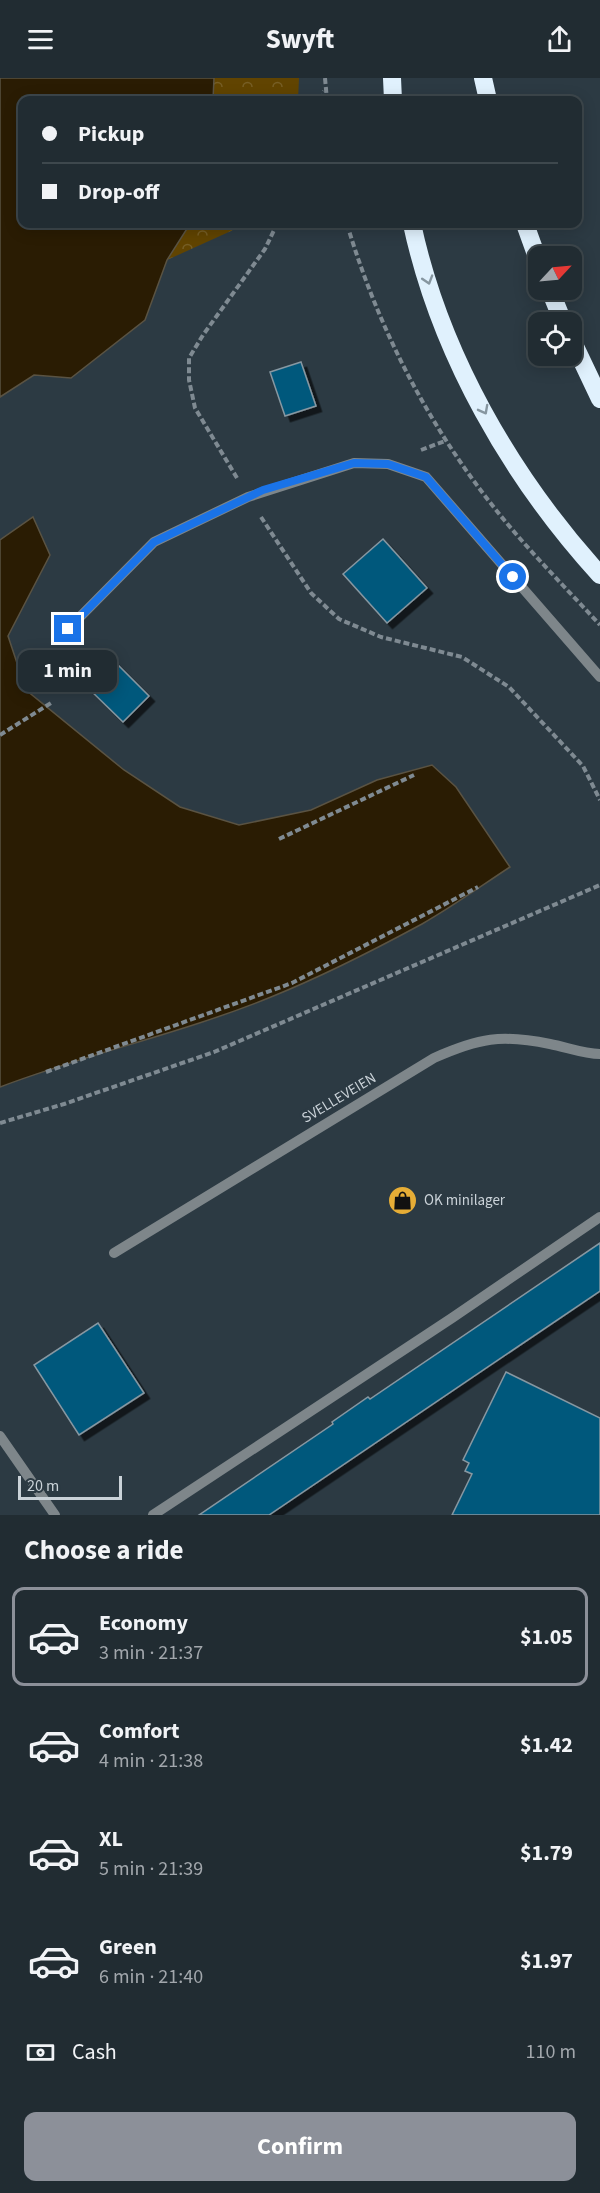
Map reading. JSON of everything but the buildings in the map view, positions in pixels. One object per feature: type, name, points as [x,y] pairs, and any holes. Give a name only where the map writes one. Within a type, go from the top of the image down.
[{"type":"highway","points":[[392,78],[393,96]]},
{"type":"highway","points":[[483,78],[487,96]]},
{"type":"highway","points":[[413,228],[435,303],[452,347],[495,432],[535,496],[600,575]]},
{"type":"highway","points":[[526,228],[533,246]]},
{"type":"highway","points":[[582,361],[600,399]]},
{"type":"street","points":[[68,629],[154,542],[263,490],[354,463],[388,464],[426,477],[600,677]]},
{"type":"street","name":"SVELLEVEIEN","points":[[114,1253],[434,1058],[467,1044],[498,1038],[533,1040],[600,1054]]},
{"type":"street","points":[[153,1515],[452,1318],[600,1217]]},
{"type":"street","points":[[0,1436],[55,1515]]},
{"type":"path","points":[[325,78],[327,96]]},
{"type":"path","points":[[323,96],[326,88]]},
{"type":"path","points":[[275,228],[265,249],[202,335],[189,358],[189,380],[195,408],[248,497],[311,593],[339,619],[381,637],[462,657],[509,687],[583,766],[600,800]]},
{"type":"path","points":[[348,228],[387,334],[445,441],[496,511],[600,626]]},
{"type":"path","points":[[0,735],[51,703]]},
{"type":"path","points":[[279,839],[414,775]]},
{"type":"path","points":[[0,1123],[63,1104],[214,1052],[600,885]]},
{"type":"path","points":[[46,1072],[292,983],[478,887]]},
{"type":"green space","points":[[214,78],[299,78],[298,96],[213,96]]},
{"type":"green space","points":[[187,228],[236,228],[231,231],[167,260]]},
{"type":"shaded area","points":[[0,78],[214,78],[213,96],[18,96],[18,228],[187,228],[167,260],[145,320],[71,378],[34,375],[0,397]]},
{"type":"shaded area","points":[[33,517],[50,555],[8,636],[26,690],[124,770],[180,807],[239,825],[311,810],[377,780],[432,765],[456,787],[510,867],[422,924],[290,989],[238,1010],[0,1087],[0,540]]},
{"type":"place","name":"OK minilager","points":[[403,1200]]},
{"type":"route","points":[[68,629],[154,542],[263,490],[354,463],[388,464],[426,477],[513,577]]}]
